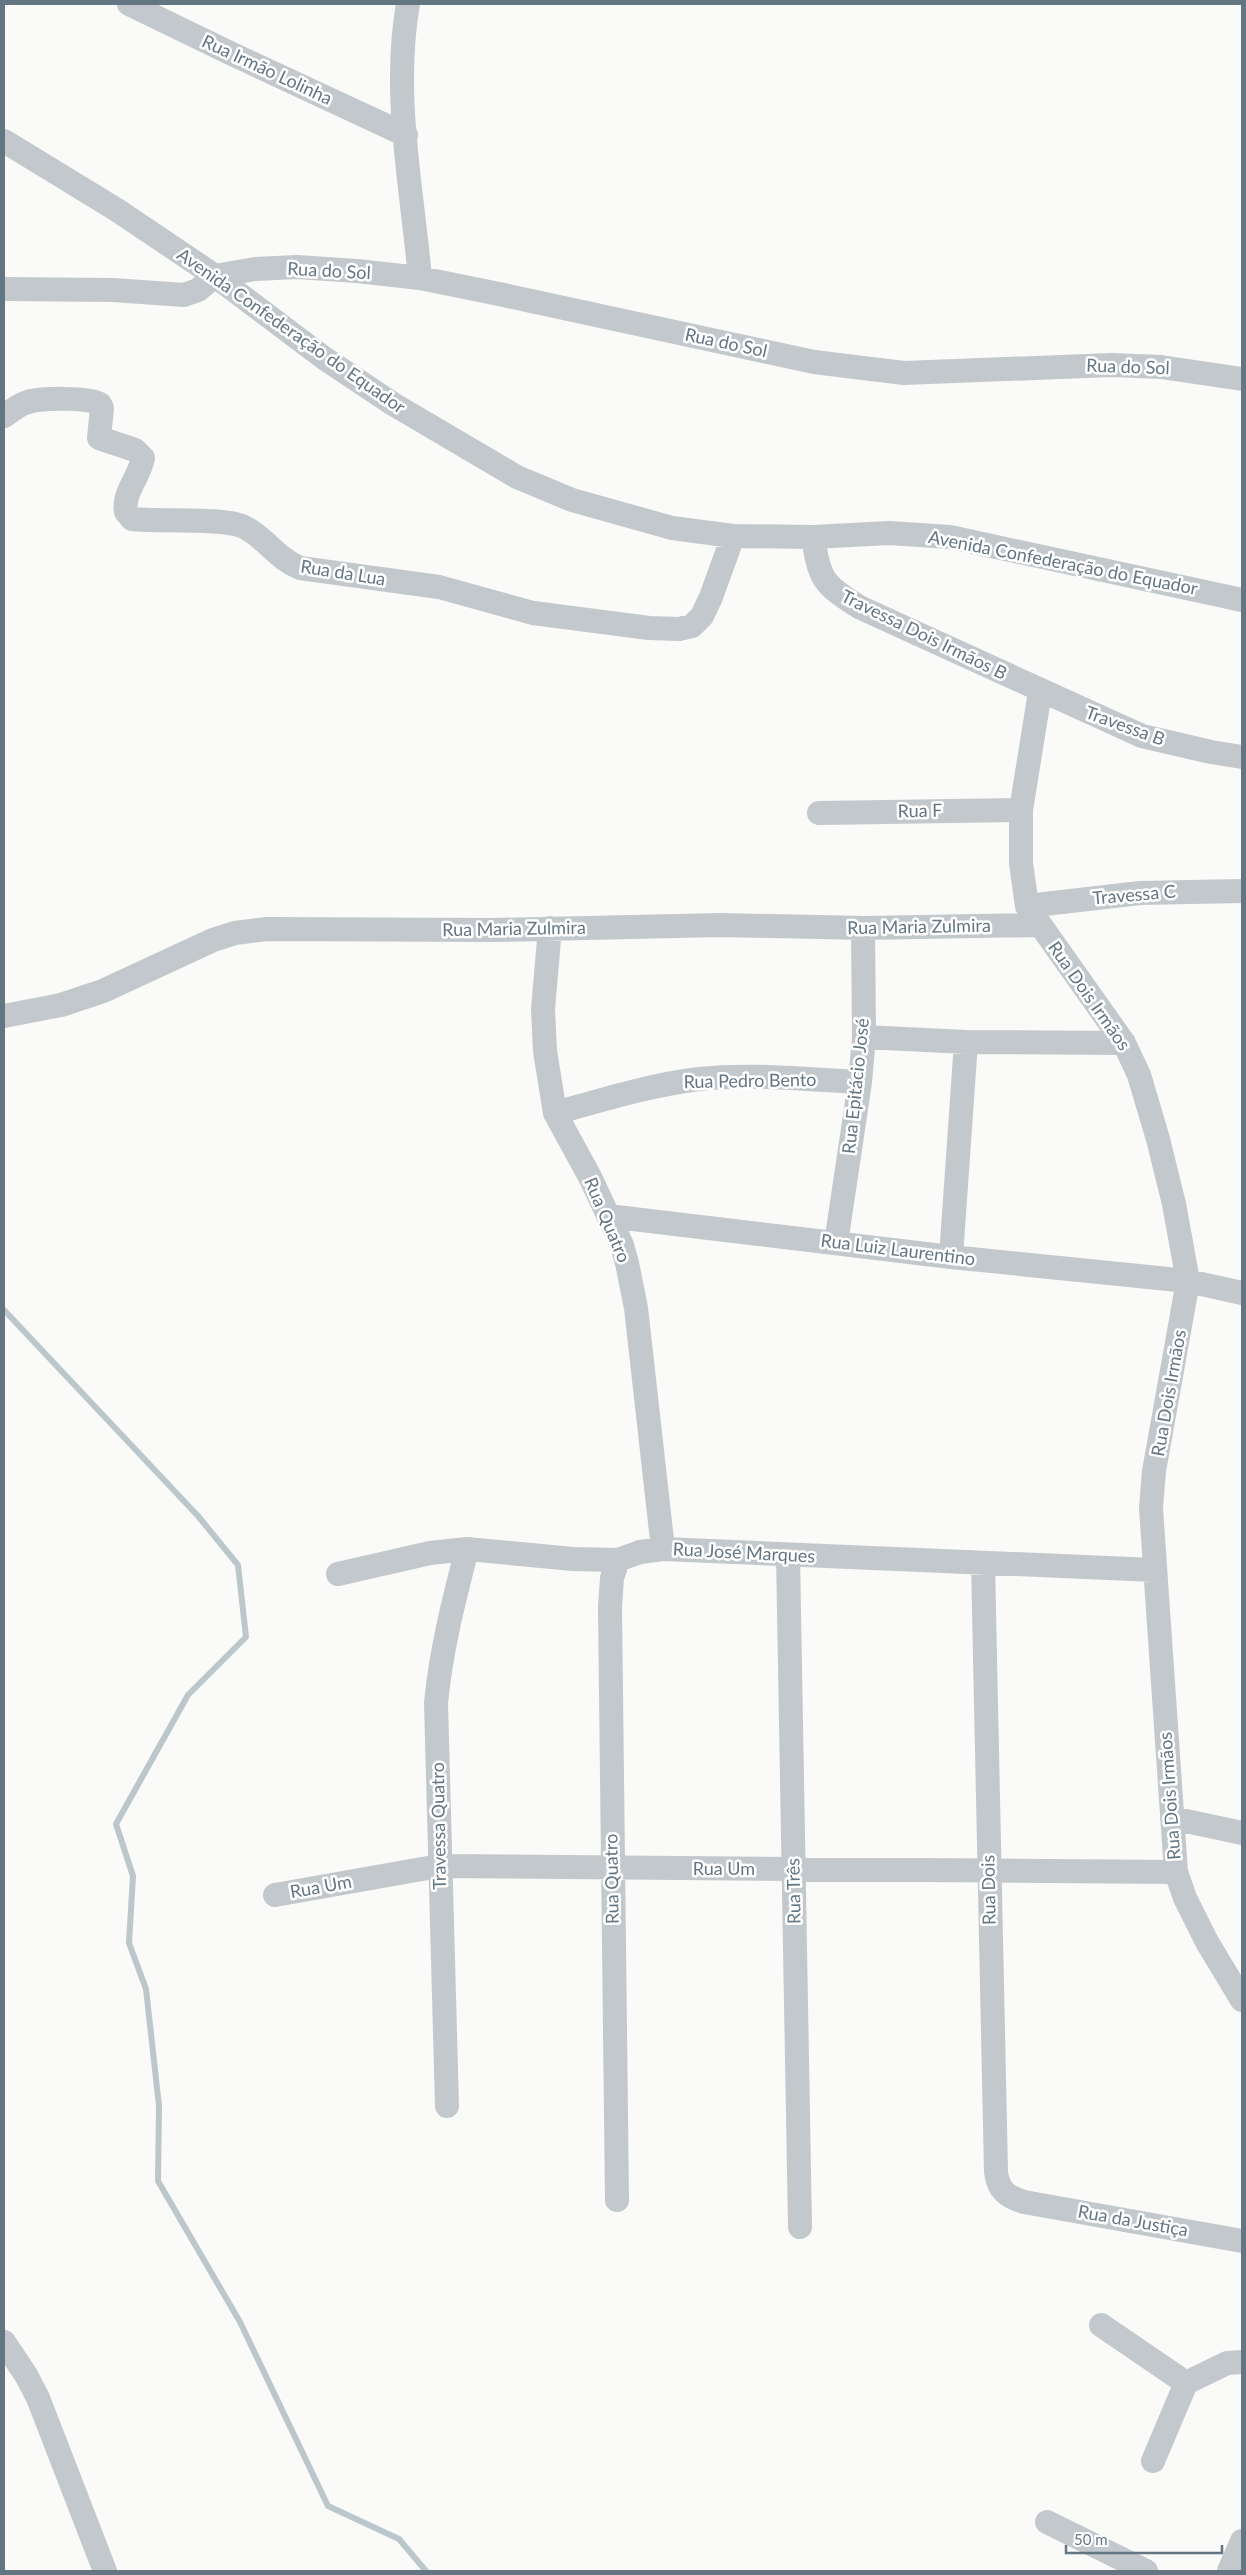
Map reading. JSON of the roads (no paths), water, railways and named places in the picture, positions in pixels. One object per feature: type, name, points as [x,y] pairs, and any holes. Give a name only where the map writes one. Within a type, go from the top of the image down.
[{"type":"street","name":"Rua Irmão Lolinha","points":[[129,4],[230,54],[406,134]]},
{"type":"street","points":[[408,4],[402,54],[402,93],[420,278]]},
{"type":"street","name":"Avenida Confederação do Equador","points":[[4,141],[118,210],[215,276],[324,358],[450,440],[517,477],[572,500],[672,528],[732,536],[813,537],[889,533],[950,537],[1242,600]]},
{"type":"street","name":"Rua do Sol","points":[[215,276],[255,269],[297,267],[420,278],[814,362],[856,369],[904,373],[1112,365],[1161,367],[1242,379]]},
{"type":"street","points":[[4,289],[113,290],[184,295],[198,290],[215,276]]},
{"type":"street","name":"Rua da Lua","points":[[4,416],[27,402],[90,400],[100,404],[102,408],[99,438],[111,444],[129,447],[142,456],[141,469],[126,501],[126,512],[132,519],[232,523],[251,531],[280,558],[300,568],[439,587],[533,613],[649,628],[679,629],[692,626],[702,616],[711,597],[732,536]]},
{"type":"street","name":"Travessa Dois Irmãos B","points":[[813,537],[821,576],[830,588],[859,607],[1040,692]]},
{"type":"street","name":"Travessa B","points":[[1040,692],[1142,736],[1242,757]]},
{"type":"street","name":"Rua Dois Irmãos","points":[[1040,692],[1021,810],[1021,863],[1033,916],[1124,1043],[1138,1075],[1158,1139],[1174,1204],[1188,1281],[1154,1472],[1151,1508],[1176,1872],[1185,1898],[1206,1942],[1242,2000]]},
{"type":"street","name":"Rua F","points":[[819,813],[1021,810]]},
{"type":"street","name":"Travessa C","points":[[1033,916],[1140,893],[1242,891]]},
{"type":"street","name":"Rua Maria Zulmira","points":[[4,1016],[61,1005],[103,991],[193,948],[235,933],[267,929],[779,925],[863,928],[1033,916]]},
{"type":"street","name":"Rua Quatro","points":[[550,928],[543,1009],[545,1051],[554,1112],[622,1245],[632,1285],[664,1549]]},
{"type":"street","name":"Rua Epitácio José","points":[[836,1243],[860,1082],[864,1036],[863,928]]},
{"type":"street","points":[[864,1036],[966,1042],[1124,1043]]},
{"type":"street","points":[[951,1257],[966,1042]]},
{"type":"street","name":"Rua Pedro Bento","points":[[554,1112],[654,1087],[702,1079],[760,1078],[860,1082]]},
{"type":"street","name":"Rua Luiz Laurentino","points":[[608,1216],[951,1257],[1188,1281],[1242,1293]]},
{"type":"street","name":"Rua José Marques","points":[[338,1574],[430,1553],[467,1549],[573,1559],[618,1560],[640,1552],[664,1549],[1154,1570]]},
{"type":"street","name":"Travessa Quatro","points":[[447,2106],[436,1703],[439,1668],[449,1617],[467,1549]]},
{"type":"street","name":"Rua Três","points":[[788,1555],[800,2227]]},
{"type":"street","name":"Rua Quatro","points":[[617,2200],[610,1607],[612,1578],[618,1560]]},
{"type":"street","name":"Rua Dois","points":[[983,1563],[988,1872],[996,2172],[1002,2190],[1012,2199],[1024,2202]]},
{"type":"street","points":[[1172,1818],[1242,1833]]},
{"type":"street","name":"Rua Um","points":[[275,1895],[439,1866],[988,1872],[1176,1872]]},
{"type":"street","name":"Rua da Justiça","points":[[1024,2202],[1242,2240]]},
{"type":"street","points":[[1101,2325],[1186,2383]]},
{"type":"street","points":[[4,2342],[26,2375],[38,2398],[105,2571]]},
{"type":"street","points":[[1153,2460],[1186,2383],[1227,2363],[1242,2362]]},
{"type":"street","points":[[1047,2522],[1146,2571]]},
{"type":"street","points":[[1229,2571],[1242,2541]]},
{"type":"waterway","points":[[4,1310],[198,1516],[238,1565],[246,1637],[188,1695],[116,1824],[133,1876],[129,1943],[146,1989],[159,2106],[158,2181],[240,2322],[328,2506],[399,2539],[426,2571]]}]
